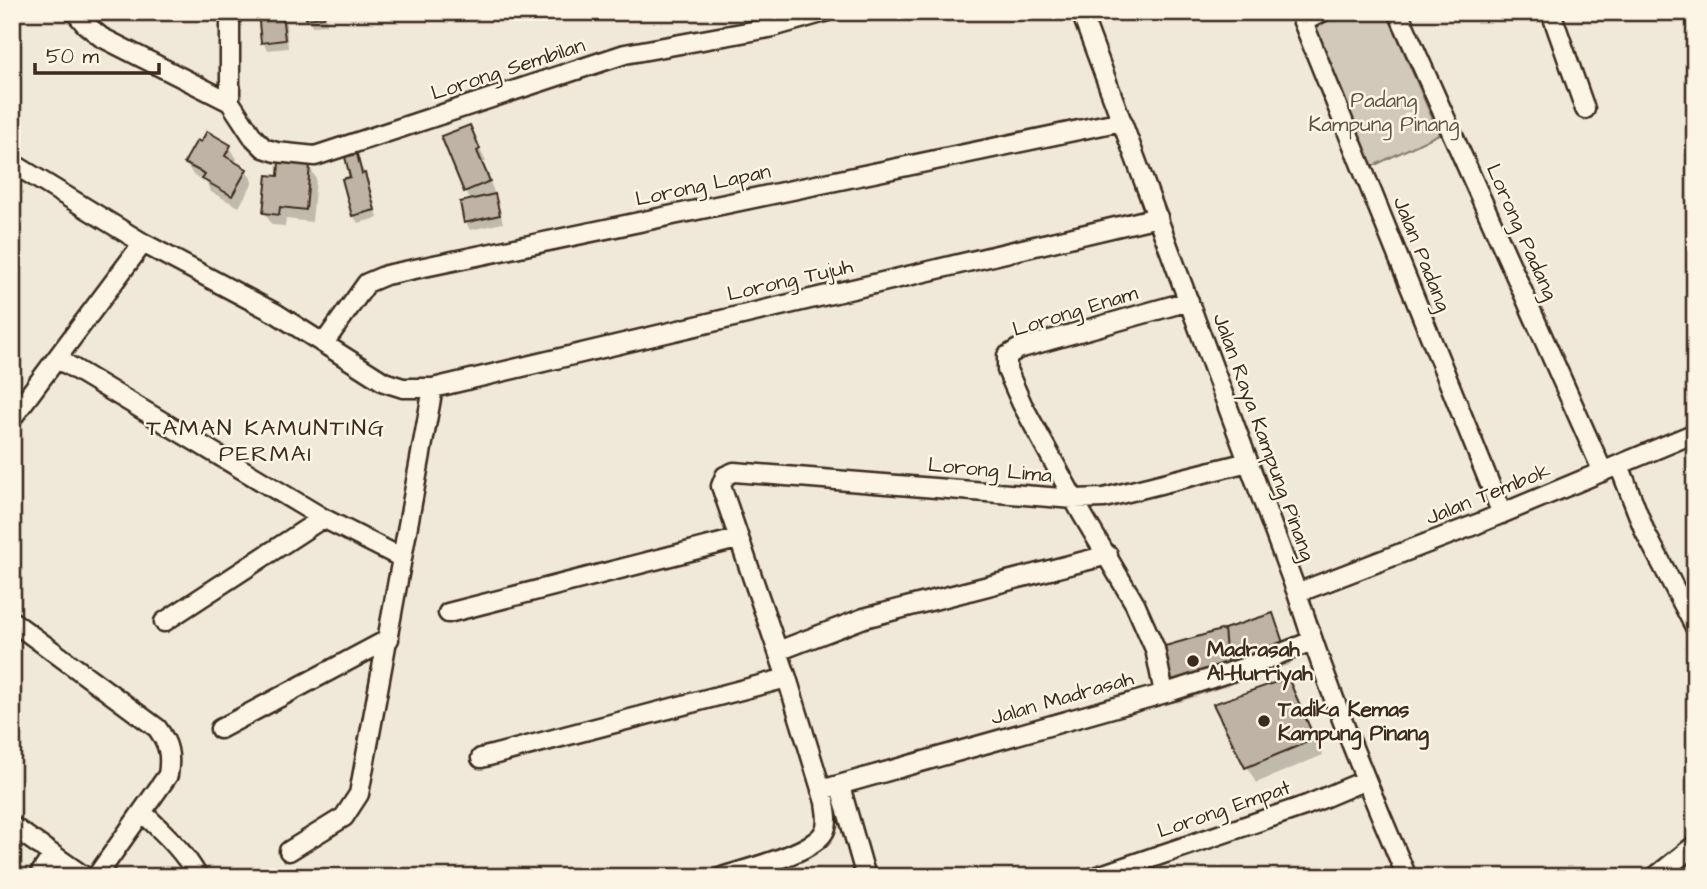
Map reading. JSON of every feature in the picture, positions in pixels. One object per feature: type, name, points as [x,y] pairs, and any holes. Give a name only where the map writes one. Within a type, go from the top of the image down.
[{"type":"street","points":[[75,12],[101,37],[230,102],[230,12]]},
{"type":"street","name":"Lorong Sembilan","points":[[230,102],[264,148],[315,156],[625,54],[769,28],[825,12]]},
{"type":"street","name":"Jalan Raya Kampung Pinang","points":[[1081,12],[1297,593],[1312,641],[1407,877]]},
{"type":"street","points":[[1301,17],[1322,12]]},
{"type":"street","name":"Lorong Padang","points":[[1398,12],[1611,468],[1695,627]]},
{"type":"street","points":[[1550,12],[1586,109]]},
{"type":"street","name":"Jalan Padang","points":[[1301,17],[1502,514]]},
{"type":"street","name":"Lorong Lapan","points":[[324,342],[368,284],[386,275],[1122,121]]},
{"type":"street","name":"Lorong Tujuh","points":[[12,163],[143,243],[324,342],[384,382],[403,388],[433,388],[1158,217]]},
{"type":"street","points":[[12,418],[143,243]]},
{"type":"street","name":"Lorong Enam","points":[[1074,499],[1022,404],[1007,370],[1007,356],[1018,349],[1189,301]]},
{"type":"street","points":[[58,359],[323,518],[402,558]]},
{"type":"street","points":[[289,850],[344,817],[359,794],[433,388]]},
{"type":"street","name":"Jalan Tembok","points":[[1297,593],[1502,514],[1695,433]]},
{"type":"street","name":"Lorong Lima","points":[[737,539],[721,486],[725,476],[734,472],[1074,499],[1104,498],[1248,462]]},
{"type":"street","points":[[1074,499],[1135,604],[1155,649],[1164,693]]},
{"type":"street","points":[[164,622],[323,518]]},
{"type":"street","points":[[448,613],[737,539],[788,678],[827,817],[825,830],[817,841],[797,852],[722,877]]},
{"type":"street","points":[[778,651],[864,618],[1108,555]]},
{"type":"street","points":[[12,621],[157,728],[166,740],[171,758],[168,775],[96,877]]},
{"type":"street","points":[[219,729],[389,639]]},
{"type":"street","name":"Jalan Madrasah","points":[[821,790],[1164,693],[1219,676],[1312,641]]},
{"type":"street","points":[[481,758],[788,678]]},
{"type":"street","name":"Lorong Empat","points":[[1095,877],[1307,805],[1366,780]]},
{"type":"street","points":[[840,786],[866,877]]},
{"type":"street","points":[[143,813],[174,843],[190,862],[198,877]]},
{"type":"street","points":[[12,826],[85,877]]},
{"type":"street","points":[[1655,877],[1695,845]]},
{"type":"street","points":[[38,877],[52,856]]},
{"type":"green space","name":"Padang Kampung Pinang","points":[[1322,12],[1387,12],[1439,134],[1363,171],[1303,22]]},
{"type":"building","points":[[258,12],[282,12],[285,40],[261,43]]},
{"type":"building","points":[[305,12],[324,12],[324,17],[306,19]]},
{"type":"building","points":[[470,125],[480,149],[477,151],[490,181],[464,192],[441,136]]},
{"type":"building","points":[[207,131],[231,145],[225,156],[247,169],[232,196],[202,179],[205,174],[184,163],[197,140],[201,142]]},
{"type":"building","points":[[357,154],[375,210],[352,216],[342,179],[350,177],[345,157]]},
{"type":"building","points":[[279,162],[310,165],[306,210],[280,207],[279,215],[263,213],[267,175],[278,176]]},
{"type":"building","points":[[495,194],[500,215],[464,223],[460,202]]},
{"type":"building","points":[[1273,613],[1286,652],[1228,673],[1224,629]]},
{"type":"building","name":"Madrasah Al-Hurriyah","points":[[1224,629],[1228,673],[1169,692],[1155,649]]},
{"type":"building","name":"Tadika Kemas Kampung Pinang","points":[[1288,678],[1315,739],[1245,768],[1213,704]]},
{"type":"place","name":"Madrasah Al-Hurriyah","points":[[1193,661]]},
{"type":"place","name":"Tadika Kemas Kampung Pinang","points":[[1264,721]]},
{"type":"district","name":"TAMAN KAMUNTING PERMAI","points":[[266,441]]}]
